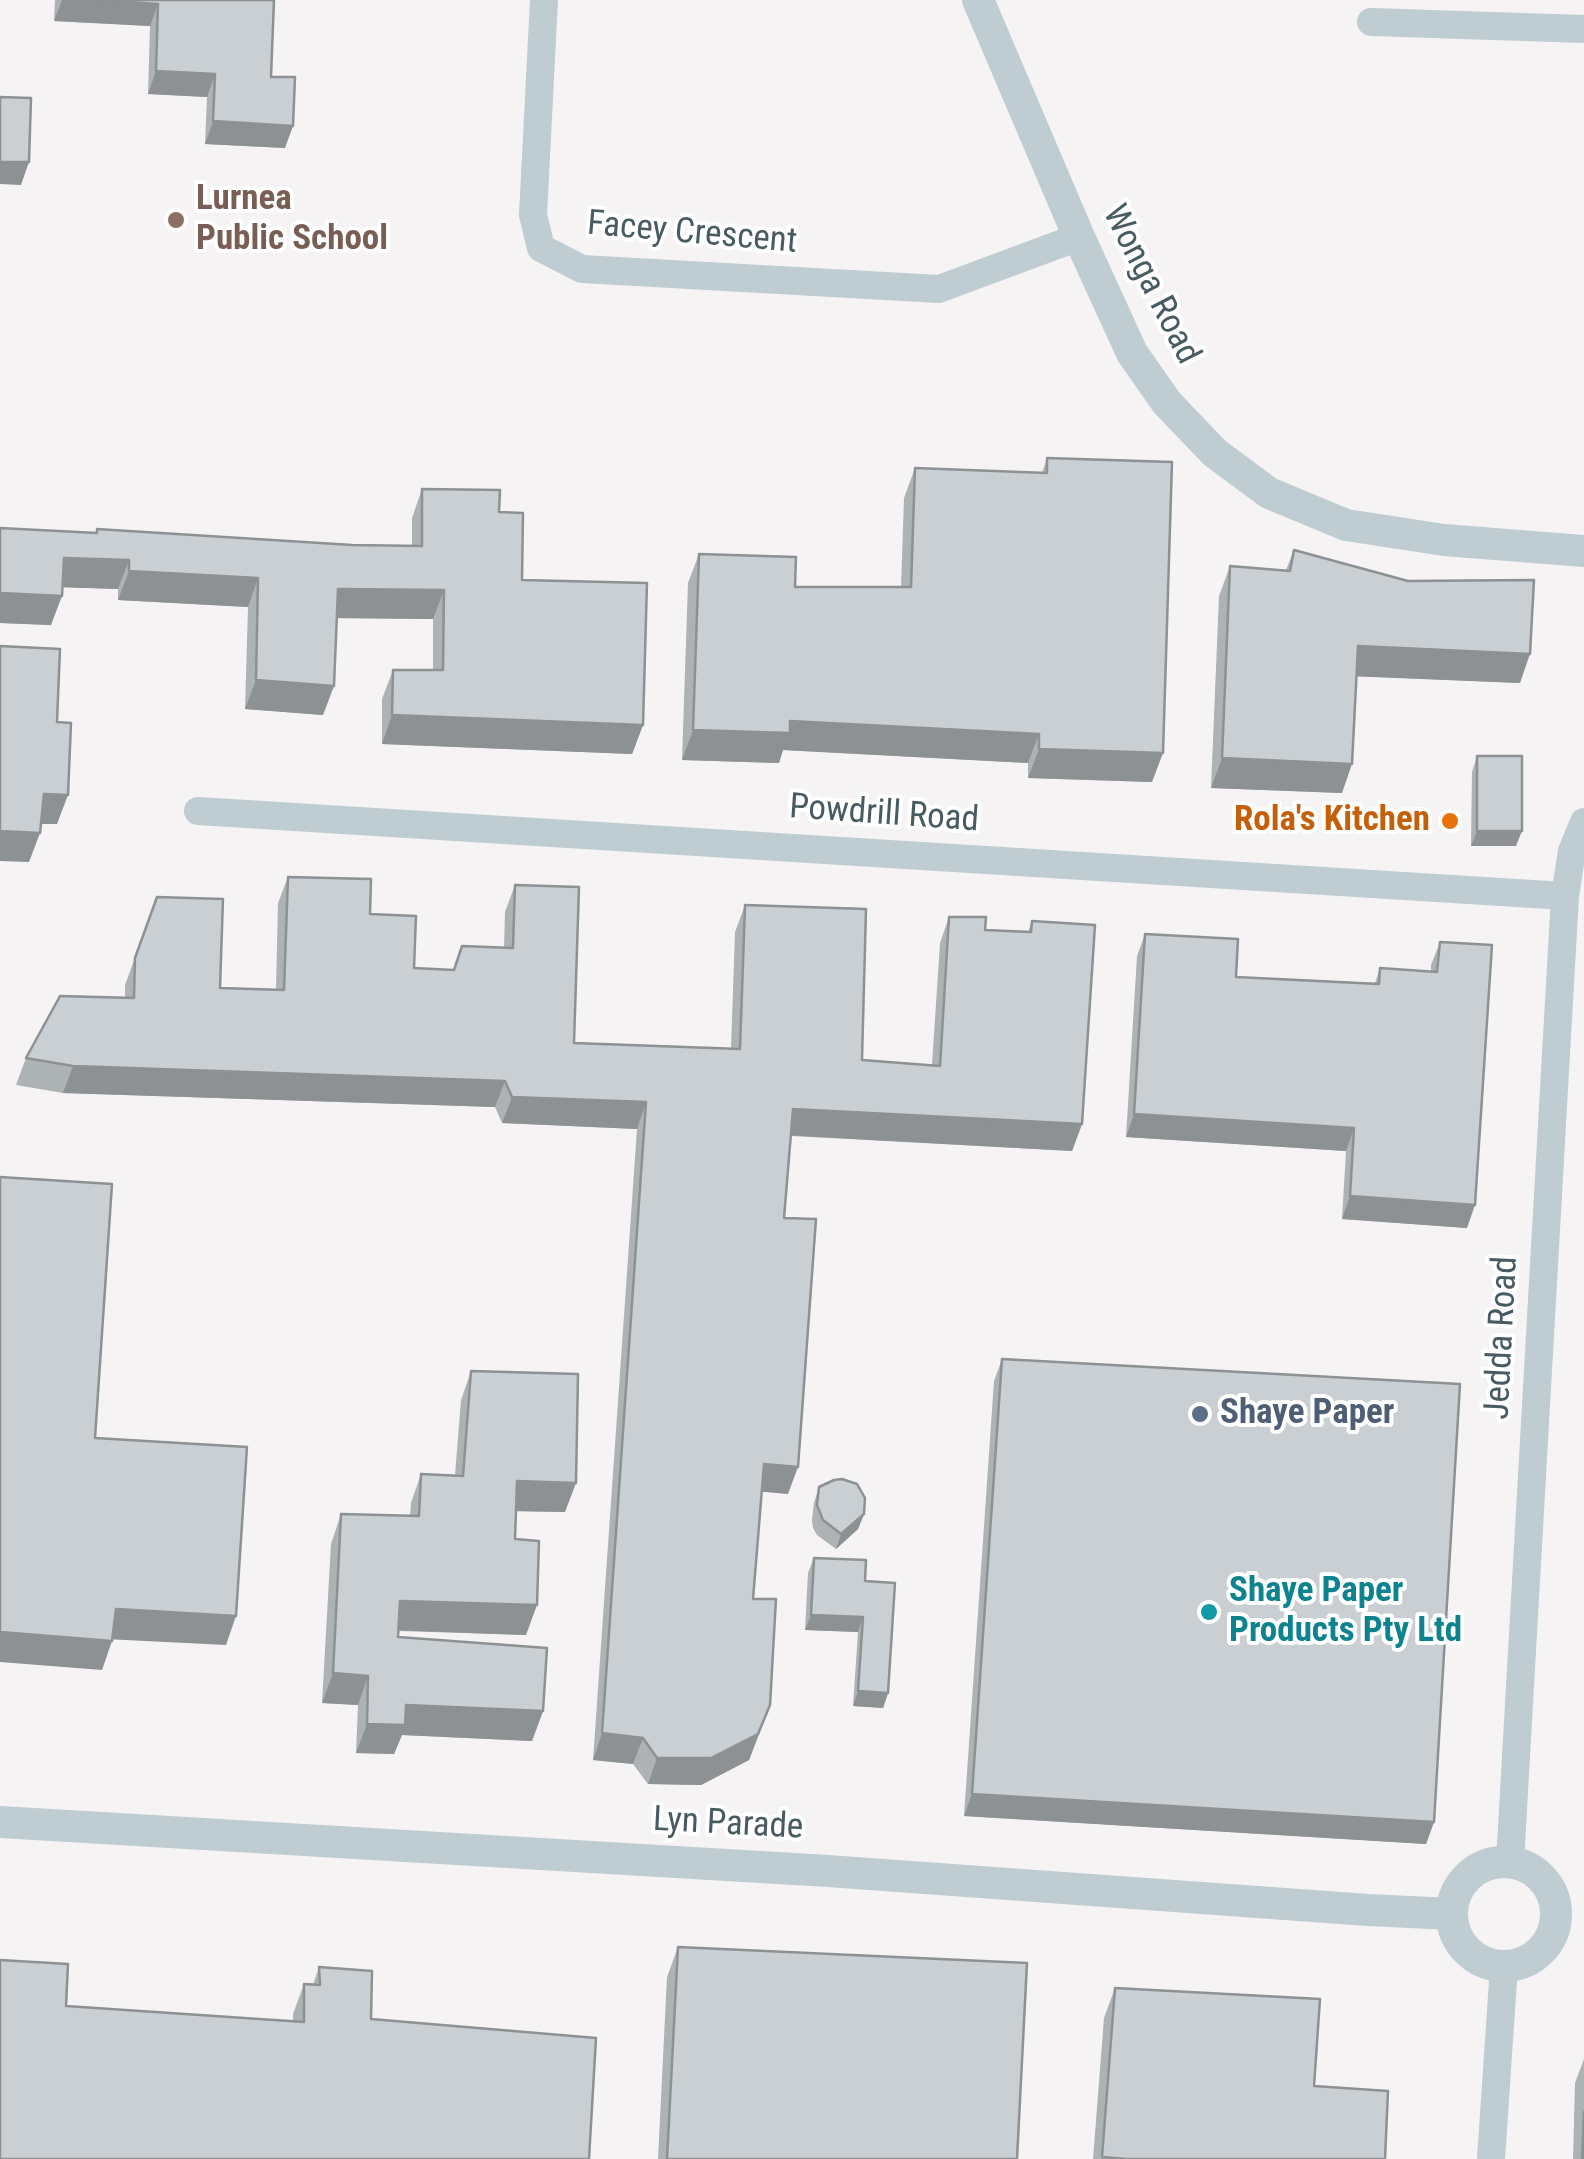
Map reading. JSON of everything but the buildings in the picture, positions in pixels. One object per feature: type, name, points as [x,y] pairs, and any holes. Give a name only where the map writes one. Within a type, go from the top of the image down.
[{"type":"street","name":"Facey Crescent","points":[[544,0],[532,214],[541,248],[582,269],[939,289],[1079,236]]},
{"type":"street","name":"Wonga Road","points":[[978,0],[1132,353],[1167,404],[1216,453],[1269,493],[1346,525],[1444,540],[1584,551]]},
{"type":"street","points":[[1371,22],[1584,29]]},
{"type":"street","name":"Powdrill Road","points":[[198,812],[1565,896]]},
{"type":"street","name":"Jedda Road","points":[[1510,1862],[1565,896],[1572,851],[1584,822]]},
{"type":"street","name":"Lyn Parade","points":[[0,1822],[810,1870],[1452,1914]]},
{"type":"street","points":[[1510,1862],[1526,1866],[1540,1876],[1570,1923],[1532,1958],[1504,1966],[1488,1964],[1462,1945],[1454,1930],[1452,1914],[1455,1896],[1476,1869],[1510,1862]]},
{"type":"street","points":[[1491,2159],[1504,1966]]},
{"type":"place","name":"Lurnea Public School","points":[[176,220]]},
{"type":"place","name":"Rola's Kitchen","points":[[1450,821]]},
{"type":"place","name":"Shaye Paper","points":[[1200,1414]]},
{"type":"place","name":"Shaye Paper Products Pty Ltd","points":[[1209,1612]]}]
